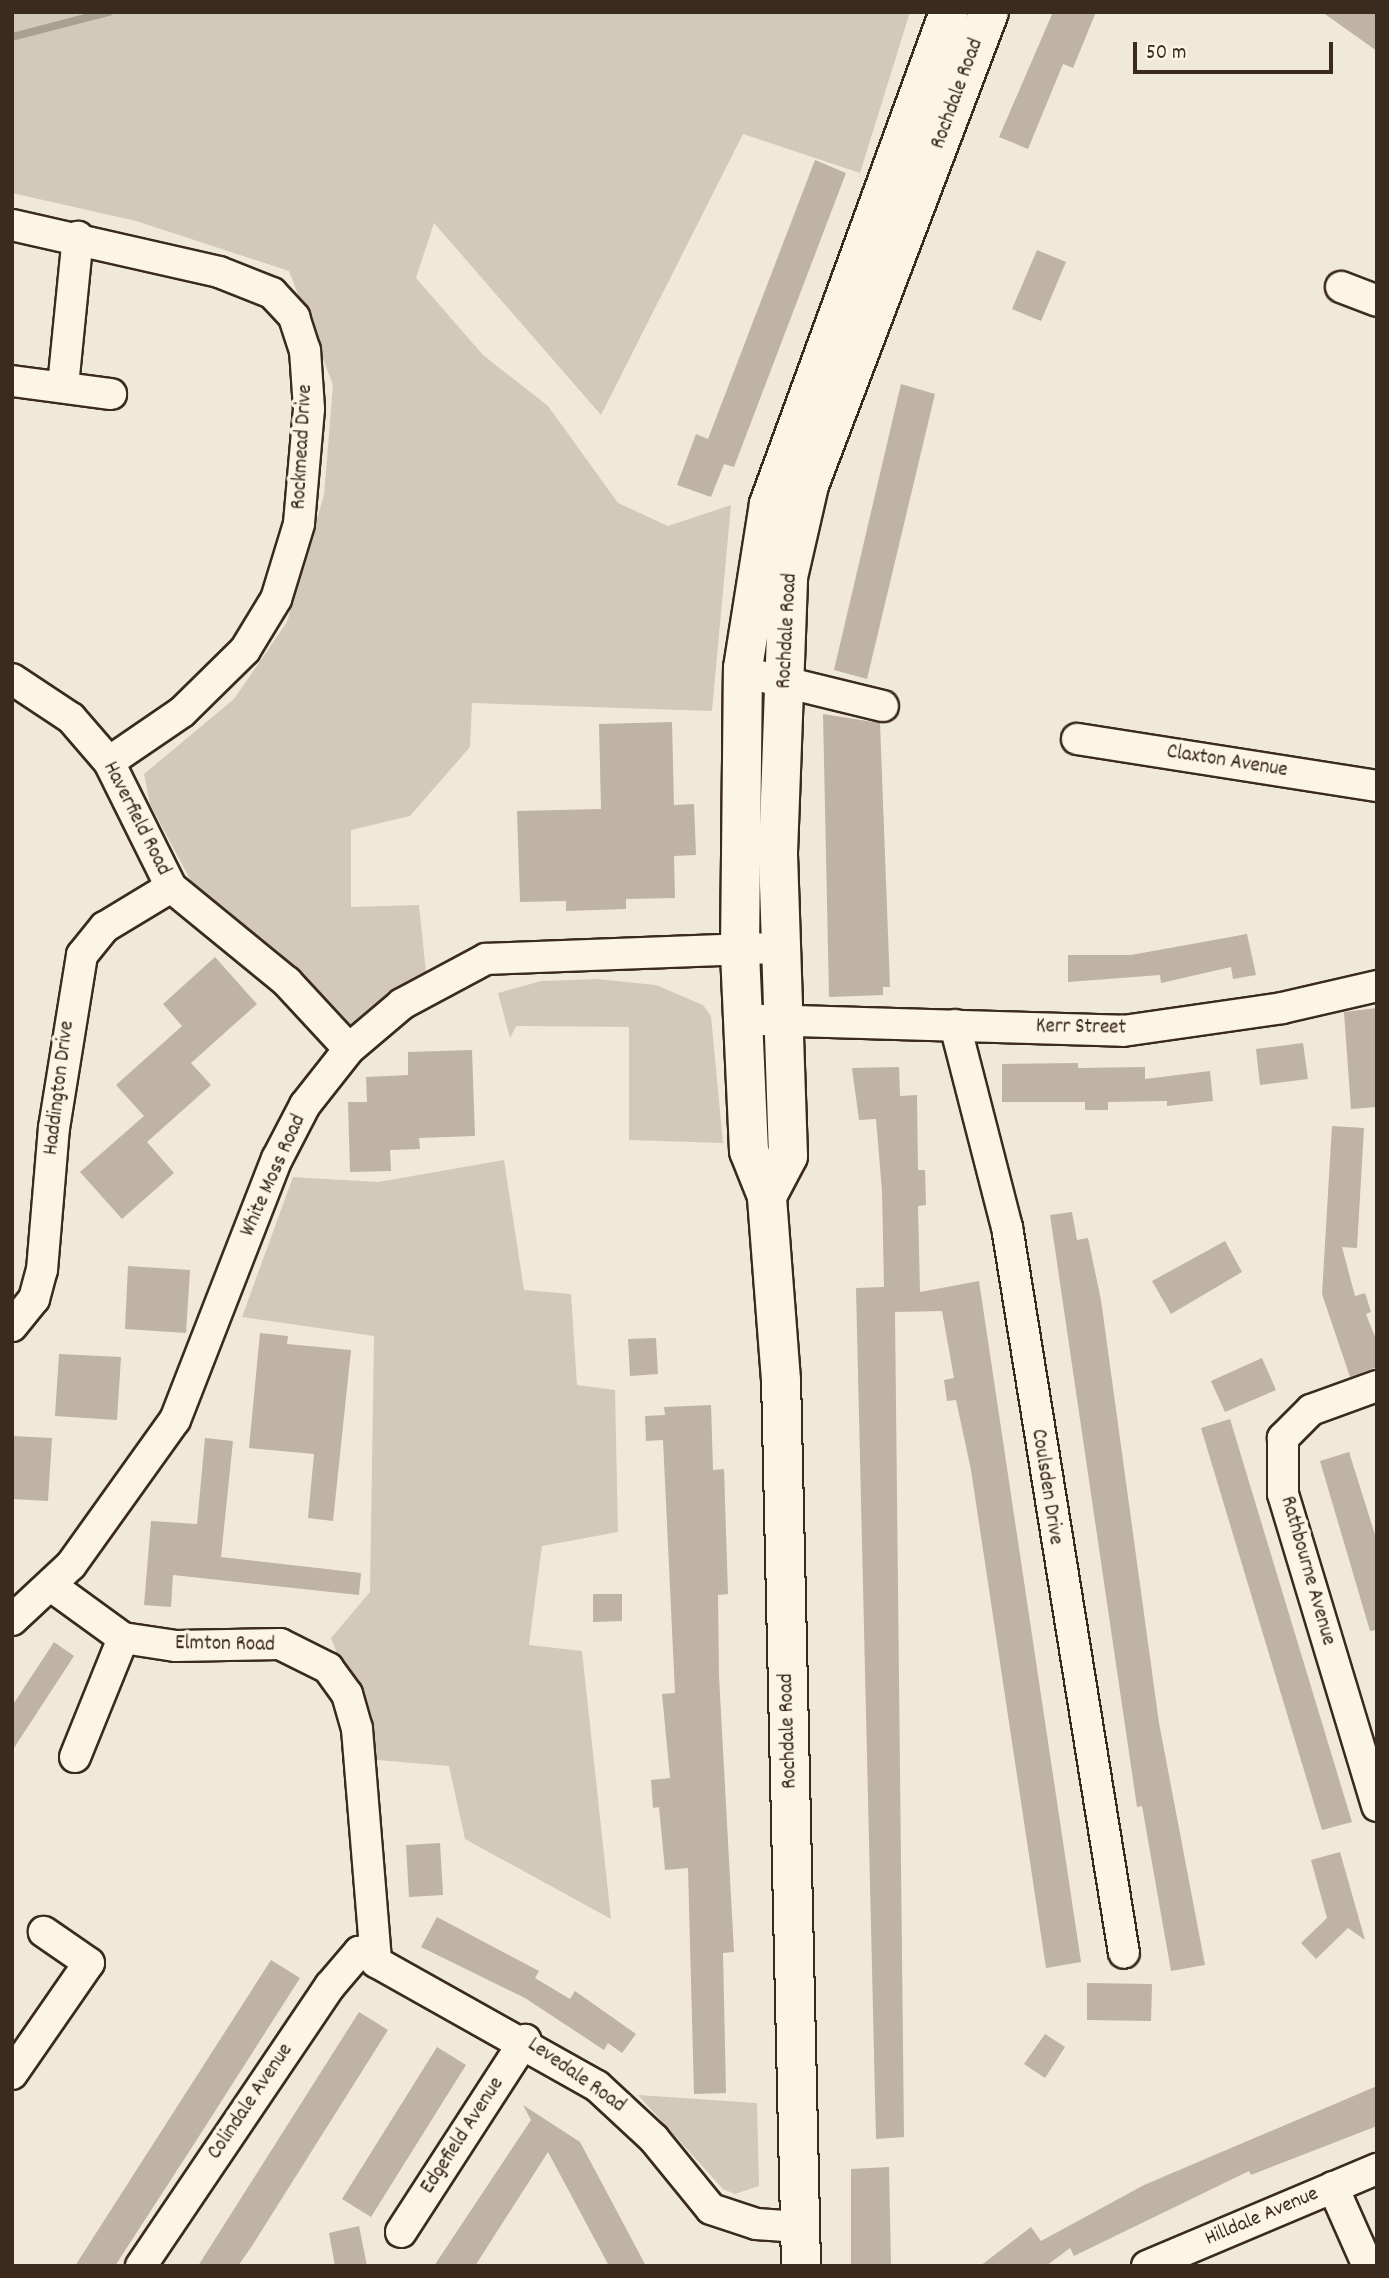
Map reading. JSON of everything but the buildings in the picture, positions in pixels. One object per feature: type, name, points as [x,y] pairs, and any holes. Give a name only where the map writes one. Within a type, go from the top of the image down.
[{"type":"main road","name":"Rochdale Road","points":[[801,2266],[781,1380],[767,1196],[749,1151],[740,950],[743,672],[769,504],[949,12]]},
{"type":"main road","name":"Rochdale Road","points":[[767,1196],[788,1156],[779,948],[788,577],[809,485],[989,12]]},
{"type":"street","name":"Rockmead Drive","points":[[12,225],[78,237],[219,272],[272,293],[302,336],[309,409],[299,524],[276,599],[245,650],[182,712],[109,762]]},
{"type":"street","points":[[63,387],[78,237]]},
{"type":"street","points":[[1341,287],[1377,300]]},
{"type":"street","points":[[12,381],[111,394]]},
{"type":"street","points":[[743,672],[786,680],[883,706]]},
{"type":"street","name":"Haverfield Road","points":[[12,679],[71,718],[109,762],[171,887],[287,982],[349,1049]]},
{"type":"street","name":"Claxton Avenue","points":[[1077,739],[1377,786]]},
{"type":"street","name":"Haddington Drive","points":[[12,1326],[34,1299],[42,1270],[55,1115],[82,955],[105,927],[171,887]]},
{"type":"street","name":"White Moss Road","points":[[12,1620],[50,1585],[175,1420],[277,1159],[305,1105],[349,1049],[402,1004],[486,960],[569,951],[779,948]]},
{"type":"street","name":"Kerr Street","points":[[743,1020],[782,1019],[1123,1031],[1282,1008],[1377,986]]},
{"type":"street","name":"Coulsden Drive","points":[[955,1025],[1007,1227],[1124,1953]]},
{"type":"street","name":"Rathbourne Avenue","points":[[1377,1386],[1311,1410],[1283,1437],[1283,1494],[1377,1806]]},
{"type":"street","name":"Elmton Road","points":[[50,1585],[122,1638],[176,1646],[280,1644],[308,1653],[339,1681],[357,1729],[371,1952]]},
{"type":"street","points":[[75,1757],[122,1638]]},
{"type":"street","points":[[12,2074],[89,1963],[44,1932]]},
{"type":"street","name":"Colindale Avenue","points":[[141,2266],[330,1986],[359,1952],[371,1952]]},
{"type":"street","name":"Levedale Road","points":[[371,1952],[386,1969],[525,2040],[627,2111],[711,2209],[746,2222],[800,2227]]},
{"type":"street","name":"Edgefield Avenue","points":[[401,2231],[525,2040]]},
{"type":"street","name":"Hilldale Avenue","points":[[1146,2266],[1377,2169]]},
{"type":"street","points":[[1333,2187],[1368,2266]]},
{"type":"shaded area","points":[[12,12],[910,12],[860,173],[743,134],[601,415],[434,223],[416,278],[483,355],[548,406],[618,503],[668,526],[731,505],[712,711],[472,703],[470,747],[410,816],[351,830],[351,907],[419,905],[427,982],[347,1037],[192,883],[150,804],[144,774],[234,699],[287,622],[324,495],[333,385],[289,271],[136,221],[12,193]]},
{"type":"shaded area","points":[[597,979],[656,985],[703,1005],[711,1016],[723,1143],[629,1140],[629,1027],[516,1026],[510,1038],[498,993],[541,981]]},
{"type":"shaded area","points":[[504,1160],[524,1290],[571,1294],[577,1385],[615,1390],[618,1532],[542,1546],[529,1645],[582,1651],[611,1919],[465,1839],[449,1766],[377,1760],[331,1638],[370,1592],[374,1336],[242,1317],[293,1177],[378,1182]]},
{"type":"shaded area","points":[[638,2095],[757,2103],[759,2186],[735,2194],[723,2189]]},
{"type":"waterway","points":[[12,37],[109,12]]}]
